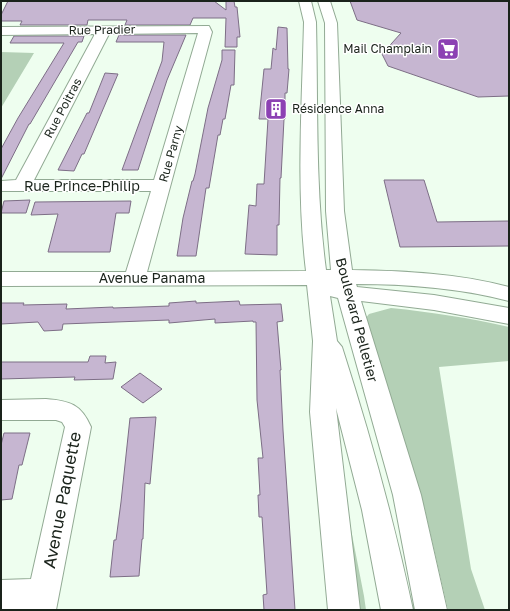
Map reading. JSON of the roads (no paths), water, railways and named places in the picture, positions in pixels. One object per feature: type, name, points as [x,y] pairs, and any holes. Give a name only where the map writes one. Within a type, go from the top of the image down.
[{"type":"street","name":"Boulevard Pelletier","points":[[305,1],[310,22],[310,173],[313,280],[325,341],[323,412],[344,610]]},
{"type":"street","name":"Boulevard Pelletier","points":[[324,1],[331,23],[335,211],[345,285],[407,495],[431,610]]},
{"type":"street","name":"Rue Pradier","points":[[1,31],[204,29]]},
{"type":"street","name":"Rue Parny","points":[[135,278],[205,32],[204,29]]},
{"type":"street","name":"Rue Poitras","points":[[22,186],[104,30]]},
{"type":"street","name":"Rue Prince-Philip","points":[[1,186],[162,185]]},
{"type":"street","name":"Avenue Panama","points":[[1,279],[135,278],[313,280],[345,285],[422,278],[479,287],[509,294]]},
{"type":"street","name":"Avenue Panama","points":[[345,285],[362,296],[422,301],[473,308],[509,316]]},
{"type":"street","name":"Boulevard Pelletier","points":[[323,327],[350,414],[388,563],[397,610]]},
{"type":"street","name":"Avenue Paquette","points":[[1,410],[57,410],[68,414],[74,419],[78,426],[42,602]]},
{"type":"street","points":[[1,595],[42,602]]},
{"type":"place","name":"Mail Champlain","points":[[448,49]]},
{"type":"place","name":"Résidence Anna","points":[[276,109]]}]
